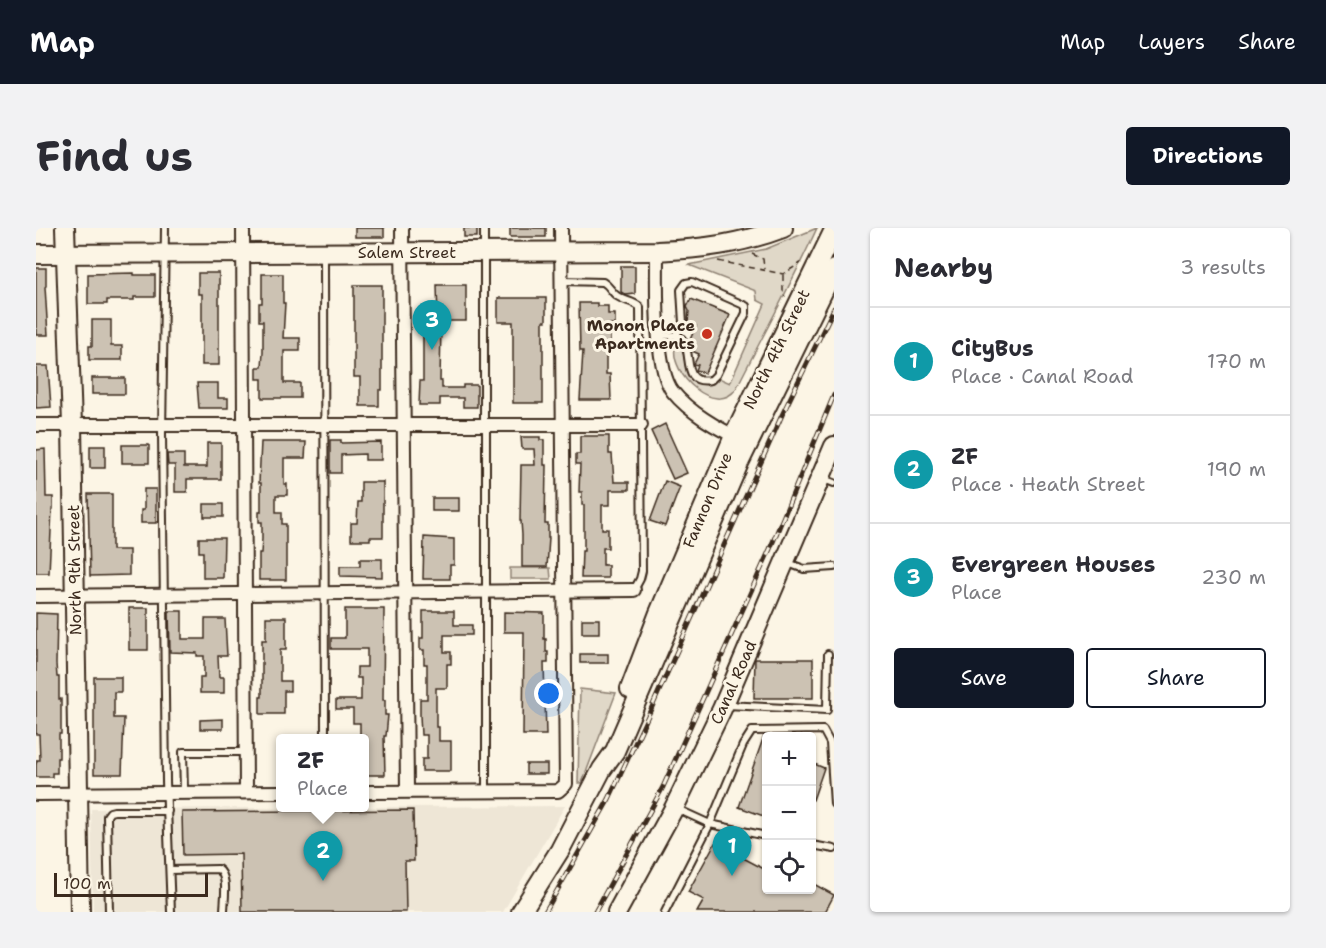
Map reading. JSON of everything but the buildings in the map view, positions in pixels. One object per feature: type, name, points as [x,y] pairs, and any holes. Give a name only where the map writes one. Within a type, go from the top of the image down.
[{"type":"main road","name":"North 9th Street","points":[[65,228],[72,425],[80,912]]},
{"type":"main road","name":"Salem Street","points":[[36,254],[657,251],[700,249],[744,243],[779,230]]},
{"type":"main road","name":"North 4th Street","points":[[741,440],[834,230]]},
{"type":"main road","points":[[741,440],[834,269]]},
{"type":"main road","name":"Fannon Drive","points":[[521,912],[560,850],[602,769],[615,751],[741,440]]},
{"type":"main road","name":"Canal Road","points":[[617,912],[674,808],[723,705],[785,562],[827,481],[834,446]]},
{"type":"street","points":[[243,228],[246,792]]},
{"type":"street","points":[[402,228],[407,791]]},
{"type":"street","points":[[369,792],[558,791],[566,784],[561,228]]},
{"type":"street","name":"Fannon Drive","points":[[657,251],[659,336],[665,379],[683,404],[741,440]]},
{"type":"street","points":[[36,425],[641,425]]},
{"type":"street","points":[[36,596],[634,590]]},
{"type":"street","points":[[36,794],[276,792]]},
{"type":"lane","points":[[165,228],[162,425],[166,792],[171,912]]},
{"type":"lane","points":[[484,228],[486,792]]},
{"type":"lane","points":[[324,253],[325,734]]},
{"type":"lane","points":[[562,281],[603,282],[609,285],[618,297],[635,302],[640,307],[642,571],[634,590]]},
{"type":"lane","points":[[659,336],[676,335],[686,344],[693,376],[704,381],[711,380],[716,375],[746,313],[746,306],[692,282],[686,283],[681,290],[683,323],[676,335]]},
{"type":"lane","points":[[785,562],[804,569],[834,567]]},
{"type":"lane","points":[[723,705],[827,711],[828,654]]},
{"type":"lane","points":[[665,912],[710,824],[743,745],[752,731],[823,730],[830,743],[834,804]]},
{"type":"lane","points":[[184,791],[183,752],[246,752]]},
{"type":"lane","points":[[674,808],[710,824],[762,835]]},
{"type":"lane","points":[[109,912],[107,816],[114,811],[168,811]]},
{"type":"lane","points":[[816,846],[834,849]]},
{"type":"lane","points":[[170,870],[218,869],[221,871],[224,876],[224,912]]},
{"type":"path","points":[[744,243],[763,259],[764,270]]},
{"type":"path","points":[[723,260],[718,262],[783,274],[801,263],[804,264]]},
{"type":"path","points":[[783,274],[785,297]]},
{"type":"shaded area","points":[[817,228],[736,389],[727,396],[717,398],[696,389],[679,369],[675,358],[675,348],[681,345],[687,372],[694,380],[710,383],[719,378],[730,383],[765,304],[757,300],[756,291],[689,265],[766,249]]},
{"type":"shaded area","points":[[510,568],[550,568],[551,579],[510,579]]},
{"type":"shaded area","points":[[580,689],[616,693],[582,783],[578,783]]},
{"type":"shaded area","points":[[565,806],[503,912],[93,912],[91,809],[276,808],[276,812],[369,812],[369,807]]},
{"type":"railway","points":[[545,912],[609,799],[782,415],[834,308]]},
{"type":"railway","points":[[595,912],[663,787],[770,549],[834,395]]},
{"type":"place","name":"Monon Place Apartments","points":[[707,334]]},
{"type":"place","name":"Evergreen Houses","points":[[432,350]]},
{"type":"place","name":"CityBus","points":[[732,876]]},
{"type":"place","name":"ZF","points":[[323,881]]}]
